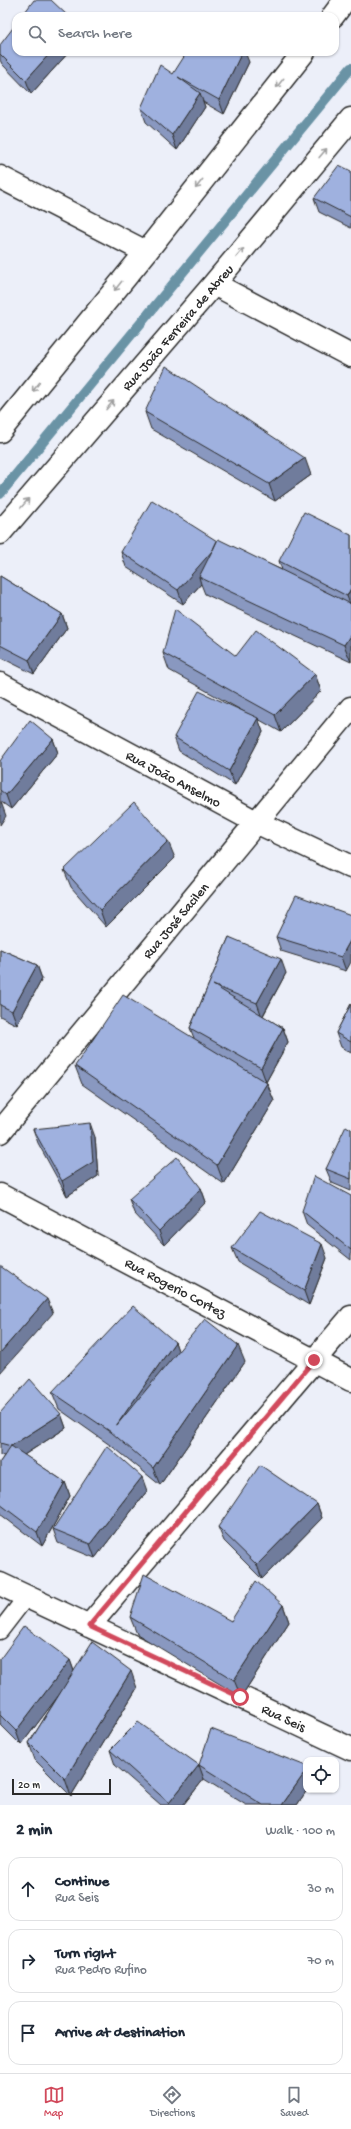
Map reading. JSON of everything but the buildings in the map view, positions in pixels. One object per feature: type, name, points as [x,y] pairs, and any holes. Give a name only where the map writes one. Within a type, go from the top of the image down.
[{"type":"street","points":[[336,12],[346,0]]},
{"type":"street","points":[[0,431],[146,252],[301,56]]},
{"type":"street","name":"Rua João Ferreira de Abreu","points":[[0,533],[214,284],[351,119]]},
{"type":"street","points":[[0,177],[146,252]]},
{"type":"street","points":[[214,284],[351,356]]},
{"type":"street","name":"Rua João Anselmo","points":[[0,684],[256,822],[351,867]]},
{"type":"street","name":"Rua José Sacilen","points":[[0,1132],[351,708]]},
{"type":"street","name":"Rua Rogerio Cortez","points":[[0,1195],[351,1380]]},
{"type":"street","points":[[89,1626],[351,1317]]},
{"type":"street","name":"Rua Seis","points":[[0,1584],[351,1749]]},
{"type":"lane","points":[[0,1631],[27,1596]]},
{"type":"waterway","points":[[0,494],[351,68]]},
{"type":"route","points":[[240,1697],[89,1626],[314,1360]]}]
